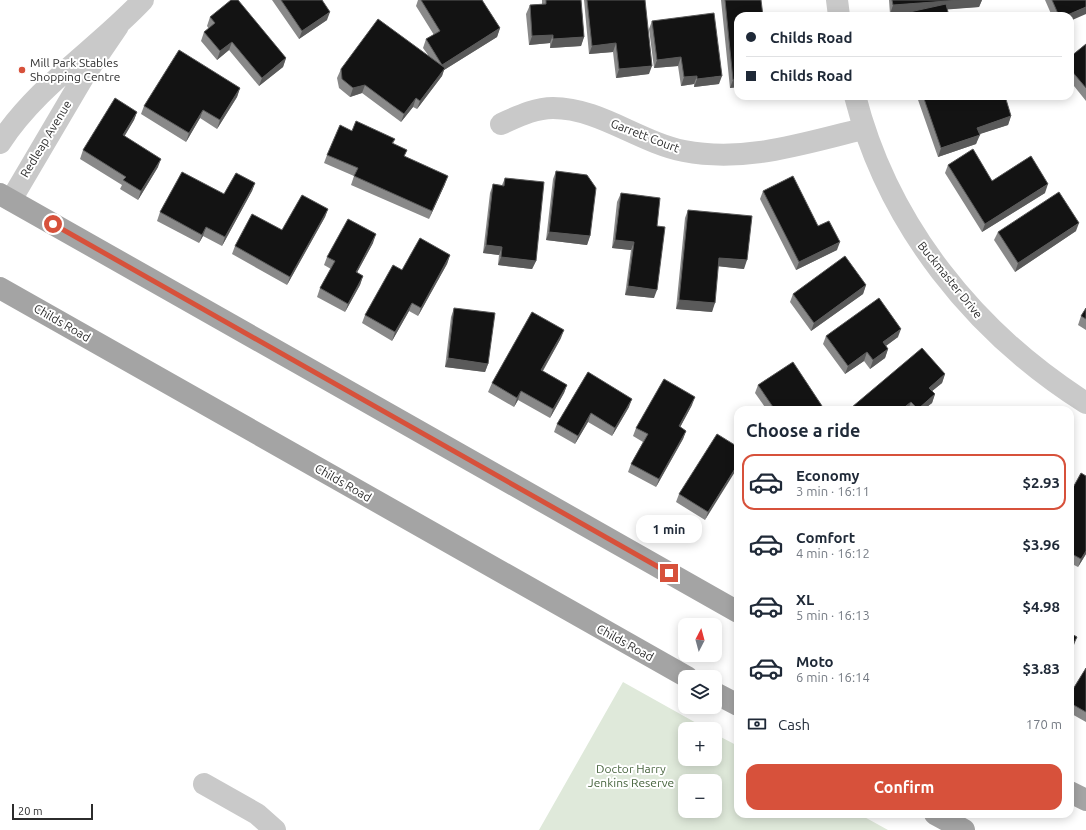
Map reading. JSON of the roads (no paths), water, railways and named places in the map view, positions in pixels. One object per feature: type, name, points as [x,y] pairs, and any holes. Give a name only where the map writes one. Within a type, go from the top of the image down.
[{"type":"main road","points":[[4,201],[734,610]]},
{"type":"main road","name":"Childs Road","points":[[0,288],[678,672]]},
{"type":"main road","points":[[722,696],[734,703]]},
{"type":"main road","points":[[1074,794],[1086,800]]},
{"type":"main road","points":[[942,818],[964,830]]},
{"type":"street","name":"Redleap Avenue","points":[[0,143],[34,100],[66,70],[118,26],[143,0]]},
{"type":"street","points":[[837,0],[838,12]]},
{"type":"street","name":"Redleap Avenue","points":[[4,201],[80,82],[118,26]]},
{"type":"street","name":"Buckmaster Drive","points":[[855,100],[863,129],[883,178],[897,206],[918,241],[944,277],[975,312],[1007,344],[1061,387],[1086,403]]},
{"type":"street","name":"Garrett Court","points":[[501,124],[530,112],[552,108],[571,110],[596,117],[666,146],[685,151],[738,155],[767,152],[863,129]]},
{"type":"street","points":[[204,784],[257,814],[275,830]]},
{"type":"place","name":"Mill Park Stables Shopping Centre","points":[[22,70]]},
{"type":"park label","name":"Doctor Harry Jenkins Reserve","points":[[631,776]]}]
